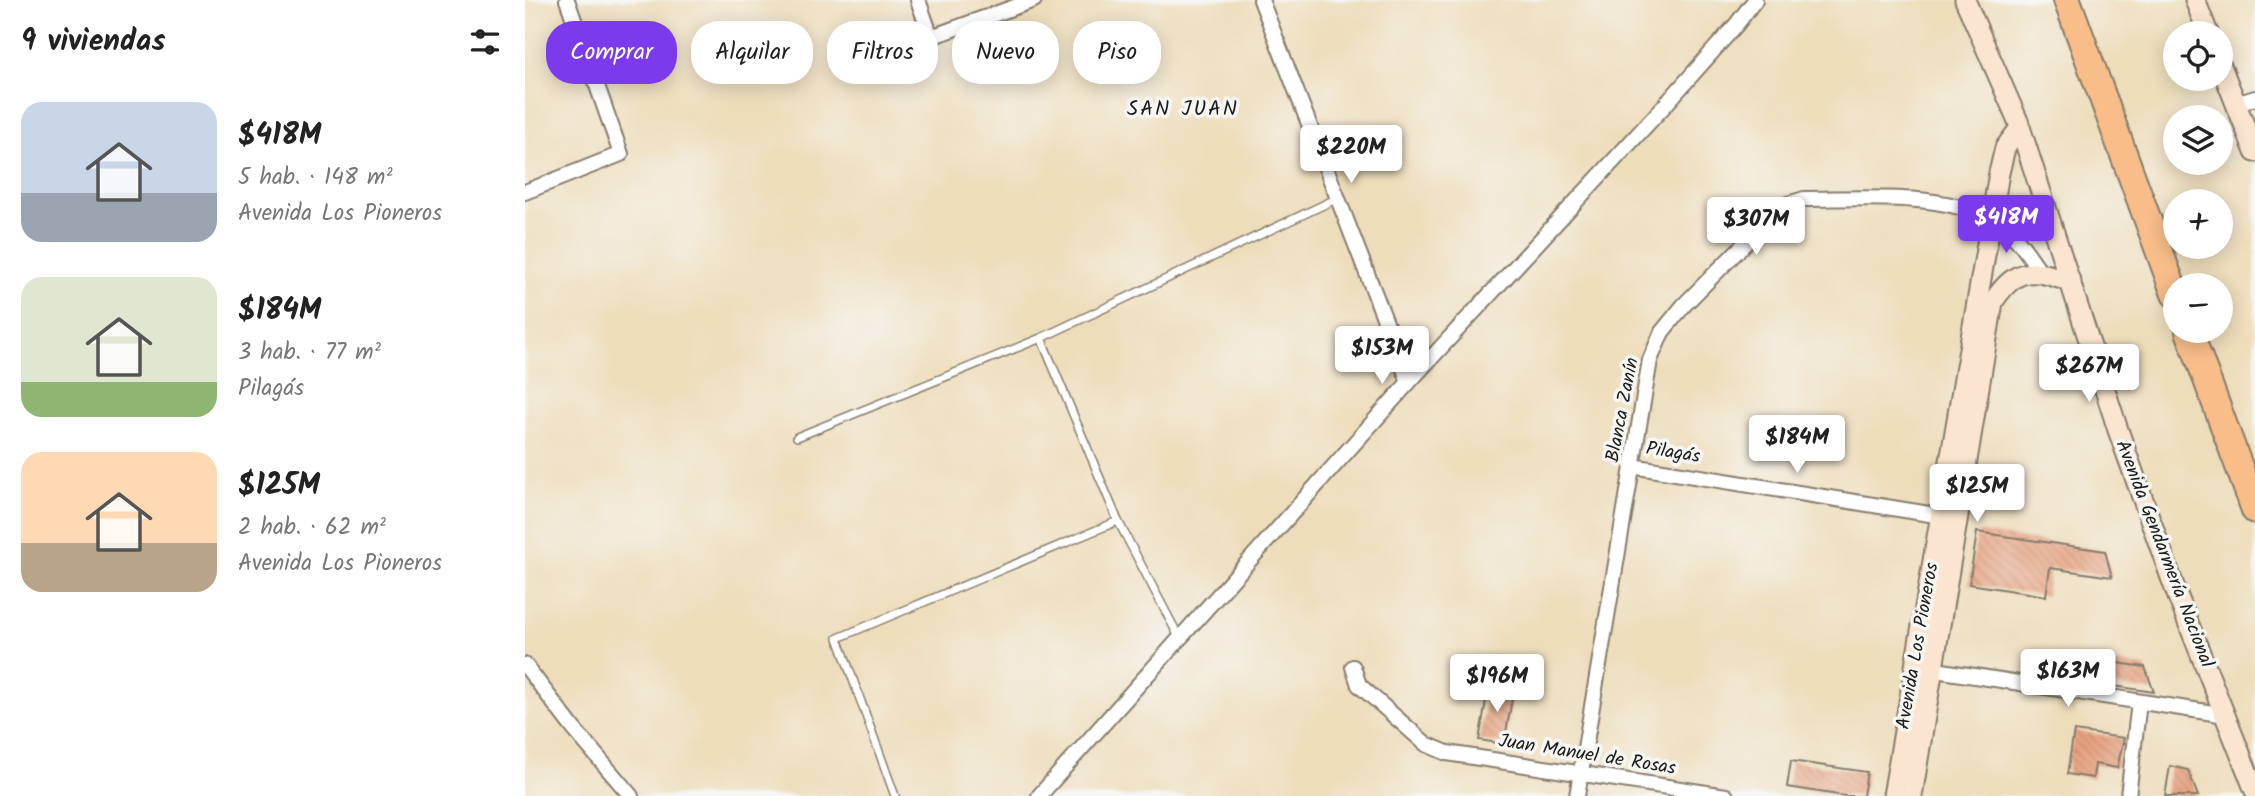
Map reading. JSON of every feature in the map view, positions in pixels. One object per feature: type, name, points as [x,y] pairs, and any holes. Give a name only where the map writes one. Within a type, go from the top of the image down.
[{"type":"highway","points":[[2067,0],[2167,273]]},
{"type":"highway","points":[[2193,343],[2255,510]]},
{"type":"main road","name":"Avenida Gendarmería Nacional","points":[[1965,0],[2020,128],[2118,430],[2178,597],[2255,792]]},
{"type":"main road","points":[[2195,0],[2203,21]]},
{"type":"main road","points":[[2231,91],[2255,152]]},
{"type":"main road","name":"Avenida Los Pioneros","points":[[1912,796],[1924,669],[1949,518],[1991,219],[2005,148],[2020,128]]},
{"type":"main road","name":"Avenida Los Pioneros","points":[[1949,518],[1993,302],[2004,285],[2019,274],[2040,271]]},
{"type":"main road","points":[[2040,271],[2071,282]]},
{"type":"main road","name":"Avenida Los Pioneros","points":[[1893,796],[1924,669]]},
{"type":"street","points":[[525,192],[621,154],[567,0]]},
{"type":"street","points":[[918,0],[932,37],[1034,0]]},
{"type":"street","points":[[1261,0],[1409,382]]},
{"type":"street","points":[[1039,796],[1409,382],[1666,104],[1736,26],[1755,0]]},
{"type":"street","points":[[2236,104],[2255,98]]},
{"type":"street","name":"Blanca Zanín","points":[[1577,796],[1650,360],[1661,332],[1702,286],[1768,220],[1788,204],[1804,199],[1950,204],[1991,219]]},
{"type":"street","points":[[1991,219],[2011,234],[2040,271]]},
{"type":"street","name":"Pilagás","points":[[1632,466],[1949,518]]},
{"type":"street","points":[[525,665],[573,728],[631,796]]},
{"type":"street","name":"Juan Manuel de Rosas","points":[[1353,667],[1359,685],[1426,744],[1447,754],[1581,772],[1726,796]]},
{"type":"street","points":[[1924,669],[2226,715]]},
{"type":"street","points":[[2128,796],[2139,702]]},
{"type":"lane","points":[[797,437],[1041,338],[1338,198]]},
{"type":"lane","points":[[1041,338],[1118,521],[1179,638]]},
{"type":"lane","points":[[895,796],[838,638],[1118,521]]},
{"type":"building","points":[[1977,532],[2105,551],[2112,577],[2050,568],[2046,596],[1969,584]]},
{"type":"building","points":[[2083,658],[2145,667],[2154,692],[2080,681]]},
{"type":"building","points":[[1489,684],[1514,688],[1504,744],[1479,740]]},
{"type":"building","points":[[2074,731],[2124,738],[2117,768],[2095,764],[2093,778],[2067,774]]},
{"type":"building","points":[[1791,761],[1867,772],[1863,796],[1845,796],[1787,787]]},
{"type":"building","points":[[2170,766],[2188,770],[2198,796],[2165,796]]},
{"type":"district","name":"SAN JUAN","points":[[1183,109]]}]
